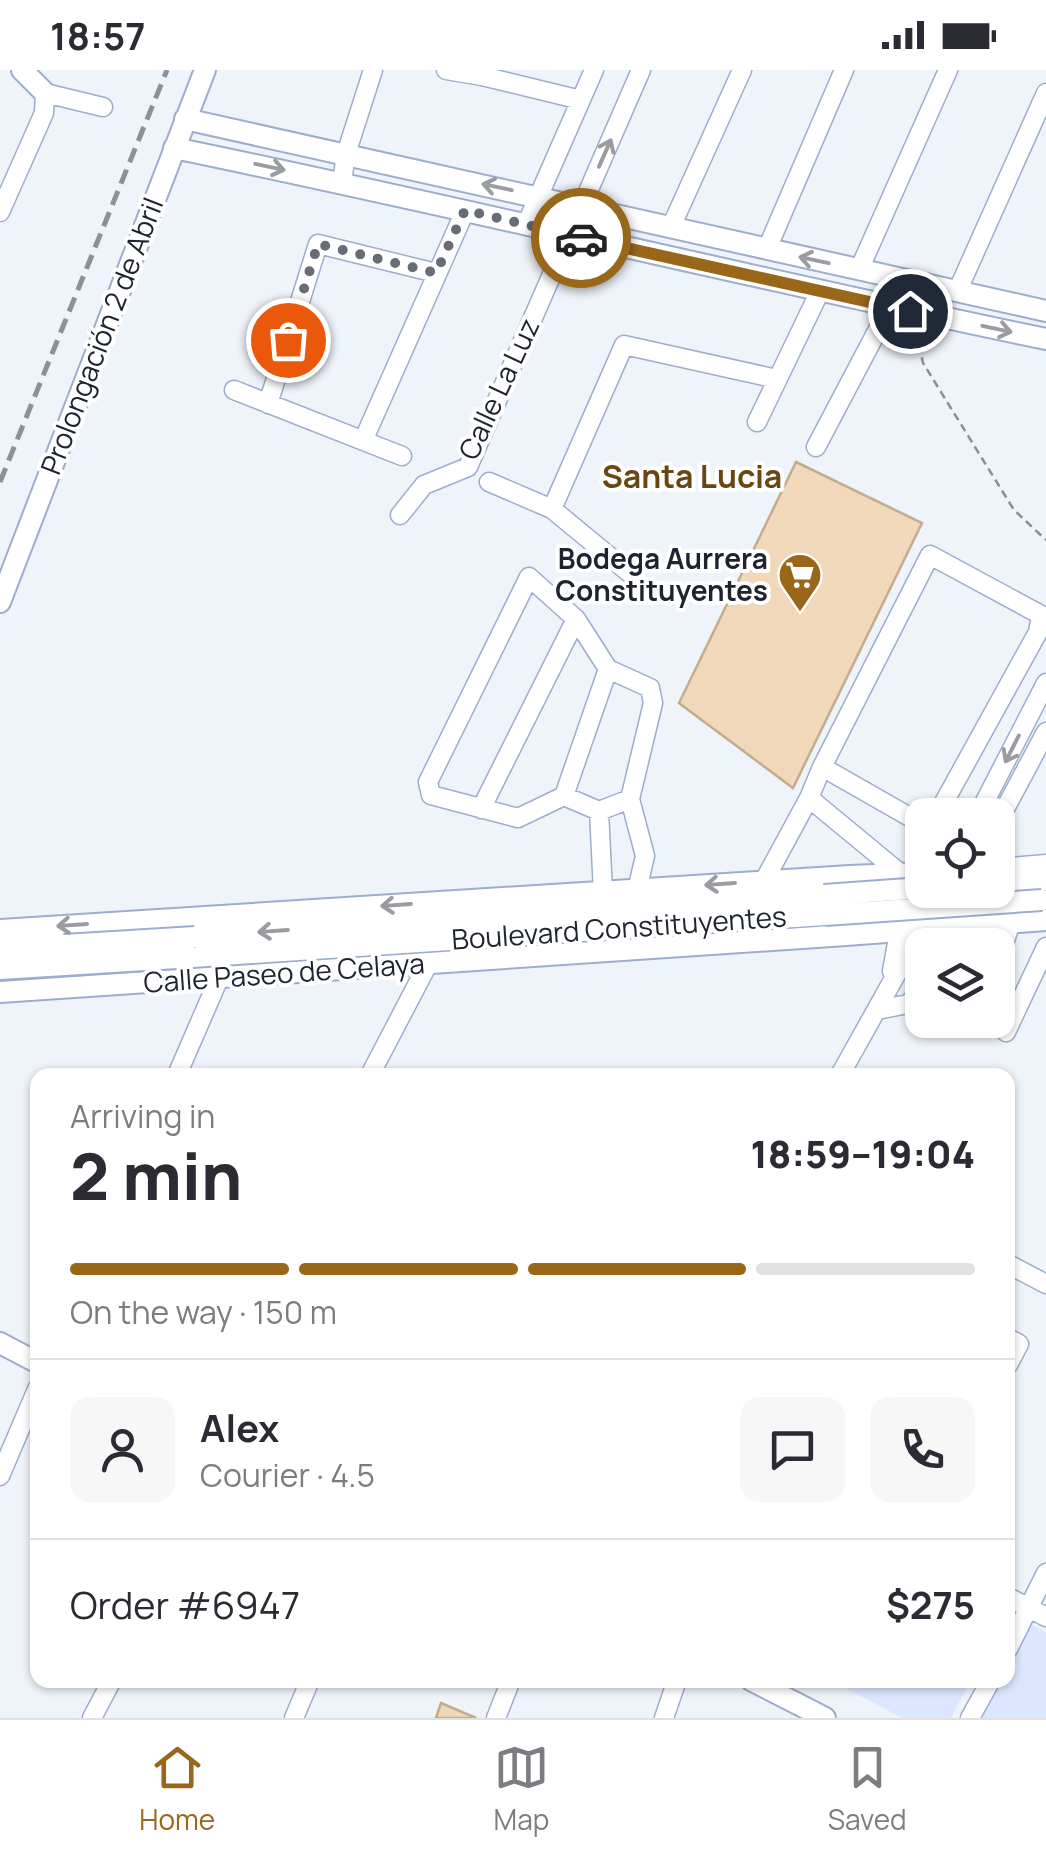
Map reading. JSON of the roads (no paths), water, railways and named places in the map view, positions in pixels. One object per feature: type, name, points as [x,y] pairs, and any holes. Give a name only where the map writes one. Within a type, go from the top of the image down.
[{"type":"main road","points":[[22,70],[45,94]]},
{"type":"main road","name":"Prolongación 2 de Abril","points":[[0,602],[204,70]]},
{"type":"main road","points":[[185,118],[1046,311]]},
{"type":"main road","points":[[174,148],[1046,339]]},
{"type":"main road","points":[[0,969],[64,955],[190,937],[603,892],[905,873]]},
{"type":"main road","points":[[1015,880],[1044,891]]},
{"type":"main road","name":"Boulevard Constituyentes","points":[[190,937],[1044,891]]},
{"type":"main road","name":"Calle Paseo de Celaya","points":[[987,928],[1011,922],[1044,891]]},
{"type":"main road","name":"Boulevard Constituyentes","points":[[825,905],[905,892]]},
{"type":"main road","points":[[0,930],[112,922],[190,937]]},
{"type":"main road","name":"Calle Paseo de Celaya","points":[[0,992],[905,931]]},
{"type":"main road","points":[[0,950],[64,955]]},
{"type":"main road","points":[[0,1344],[30,1358]]},
{"type":"main road","points":[[767,1688],[825,1718]]},
{"type":"street","points":[[342,182],[346,154],[373,70]]},
{"type":"street","points":[[446,70],[483,73],[581,100]]},
{"type":"street","points":[[526,224],[594,70]]},
{"type":"street","name":"Calle La Luz","points":[[400,516],[424,485],[468,468],[641,70]]},
{"type":"street","points":[[671,227],[742,70]]},
{"type":"street","points":[[767,249],[844,70]]},
{"type":"street","points":[[859,270],[948,70]]},
{"type":"street","points":[[0,212],[44,113],[45,94],[104,107]]},
{"type":"street","points":[[956,292],[1046,94]]},
{"type":"street","points":[[363,442],[465,210]]},
{"type":"street","points":[[268,404],[318,244],[436,273]]},
{"type":"street","points":[[816,447],[900,309],[904,280]]},
{"type":"street","points":[[757,422],[820,292]]},
{"type":"street","points":[[552,509],[624,344],[777,379]]},
{"type":"street","points":[[234,390],[402,456]]},
{"type":"street","points":[[490,482],[552,509],[632,575]]},
{"type":"street","points":[[764,881],[930,555],[1040,615],[1042,634],[947,798]]},
{"type":"street","points":[[608,668],[564,796],[518,818],[431,795],[428,782],[529,577],[576,619],[608,668],[650,688],[652,702],[630,799],[645,856],[637,890]]},
{"type":"street","points":[[481,809],[576,619]]},
{"type":"street","points":[[987,798],[1046,684]]},
{"type":"street","points":[[1011,798],[1046,732]]},
{"type":"street","points":[[822,767],[905,814]]},
{"type":"street","points":[[564,796],[599,811],[630,799]]},
{"type":"street","points":[[808,798],[905,868]]},
{"type":"street","points":[[599,811],[603,892]]},
{"type":"street","points":[[846,935],[858,925],[868,906],[865,889],[850,876]]},
{"type":"street","points":[[890,986],[899,932],[913,908]]},
{"type":"street","points":[[994,908],[1011,922],[1009,928]]},
{"type":"street","points":[[112,922],[122,929],[130,954],[122,975],[112,983]]},
{"type":"street","points":[[188,978],[176,975],[167,964],[164,946],[168,933],[190,937]]},
{"type":"street","points":[[1015,1013],[1046,947]]},
{"type":"street","points":[[844,1068],[905,960]]},
{"type":"street","points":[[374,1068],[428,964]]},
{"type":"street","points":[[180,1068],[220,976]]},
{"type":"street","points":[[877,1010],[905,1010]]},
{"type":"street","points":[[1015,1268],[1046,1284]]},
{"type":"street","points":[[0,1476],[30,1406]]},
{"type":"street","points":[[1015,1641],[1038,1613],[1046,1573]]},
{"type":"street","points":[[1015,1601],[1038,1613]]},
{"type":"street","points":[[92,1718],[108,1688]]},
{"type":"street","points":[[294,1718],[307,1688]]},
{"type":"street","points":[[496,1718],[508,1688]]},
{"type":"street","points":[[664,1718],[674,1688]]},
{"type":"street","points":[[970,1718],[986,1688]]},
{"type":"railway","points":[[0,482],[167,70]]},
{"type":"place","name":"Bodega Aurrera Constituyentes","points":[[800,613]]},
{"type":"district","name":"Santa Lucia","points":[[692,477]]}]
